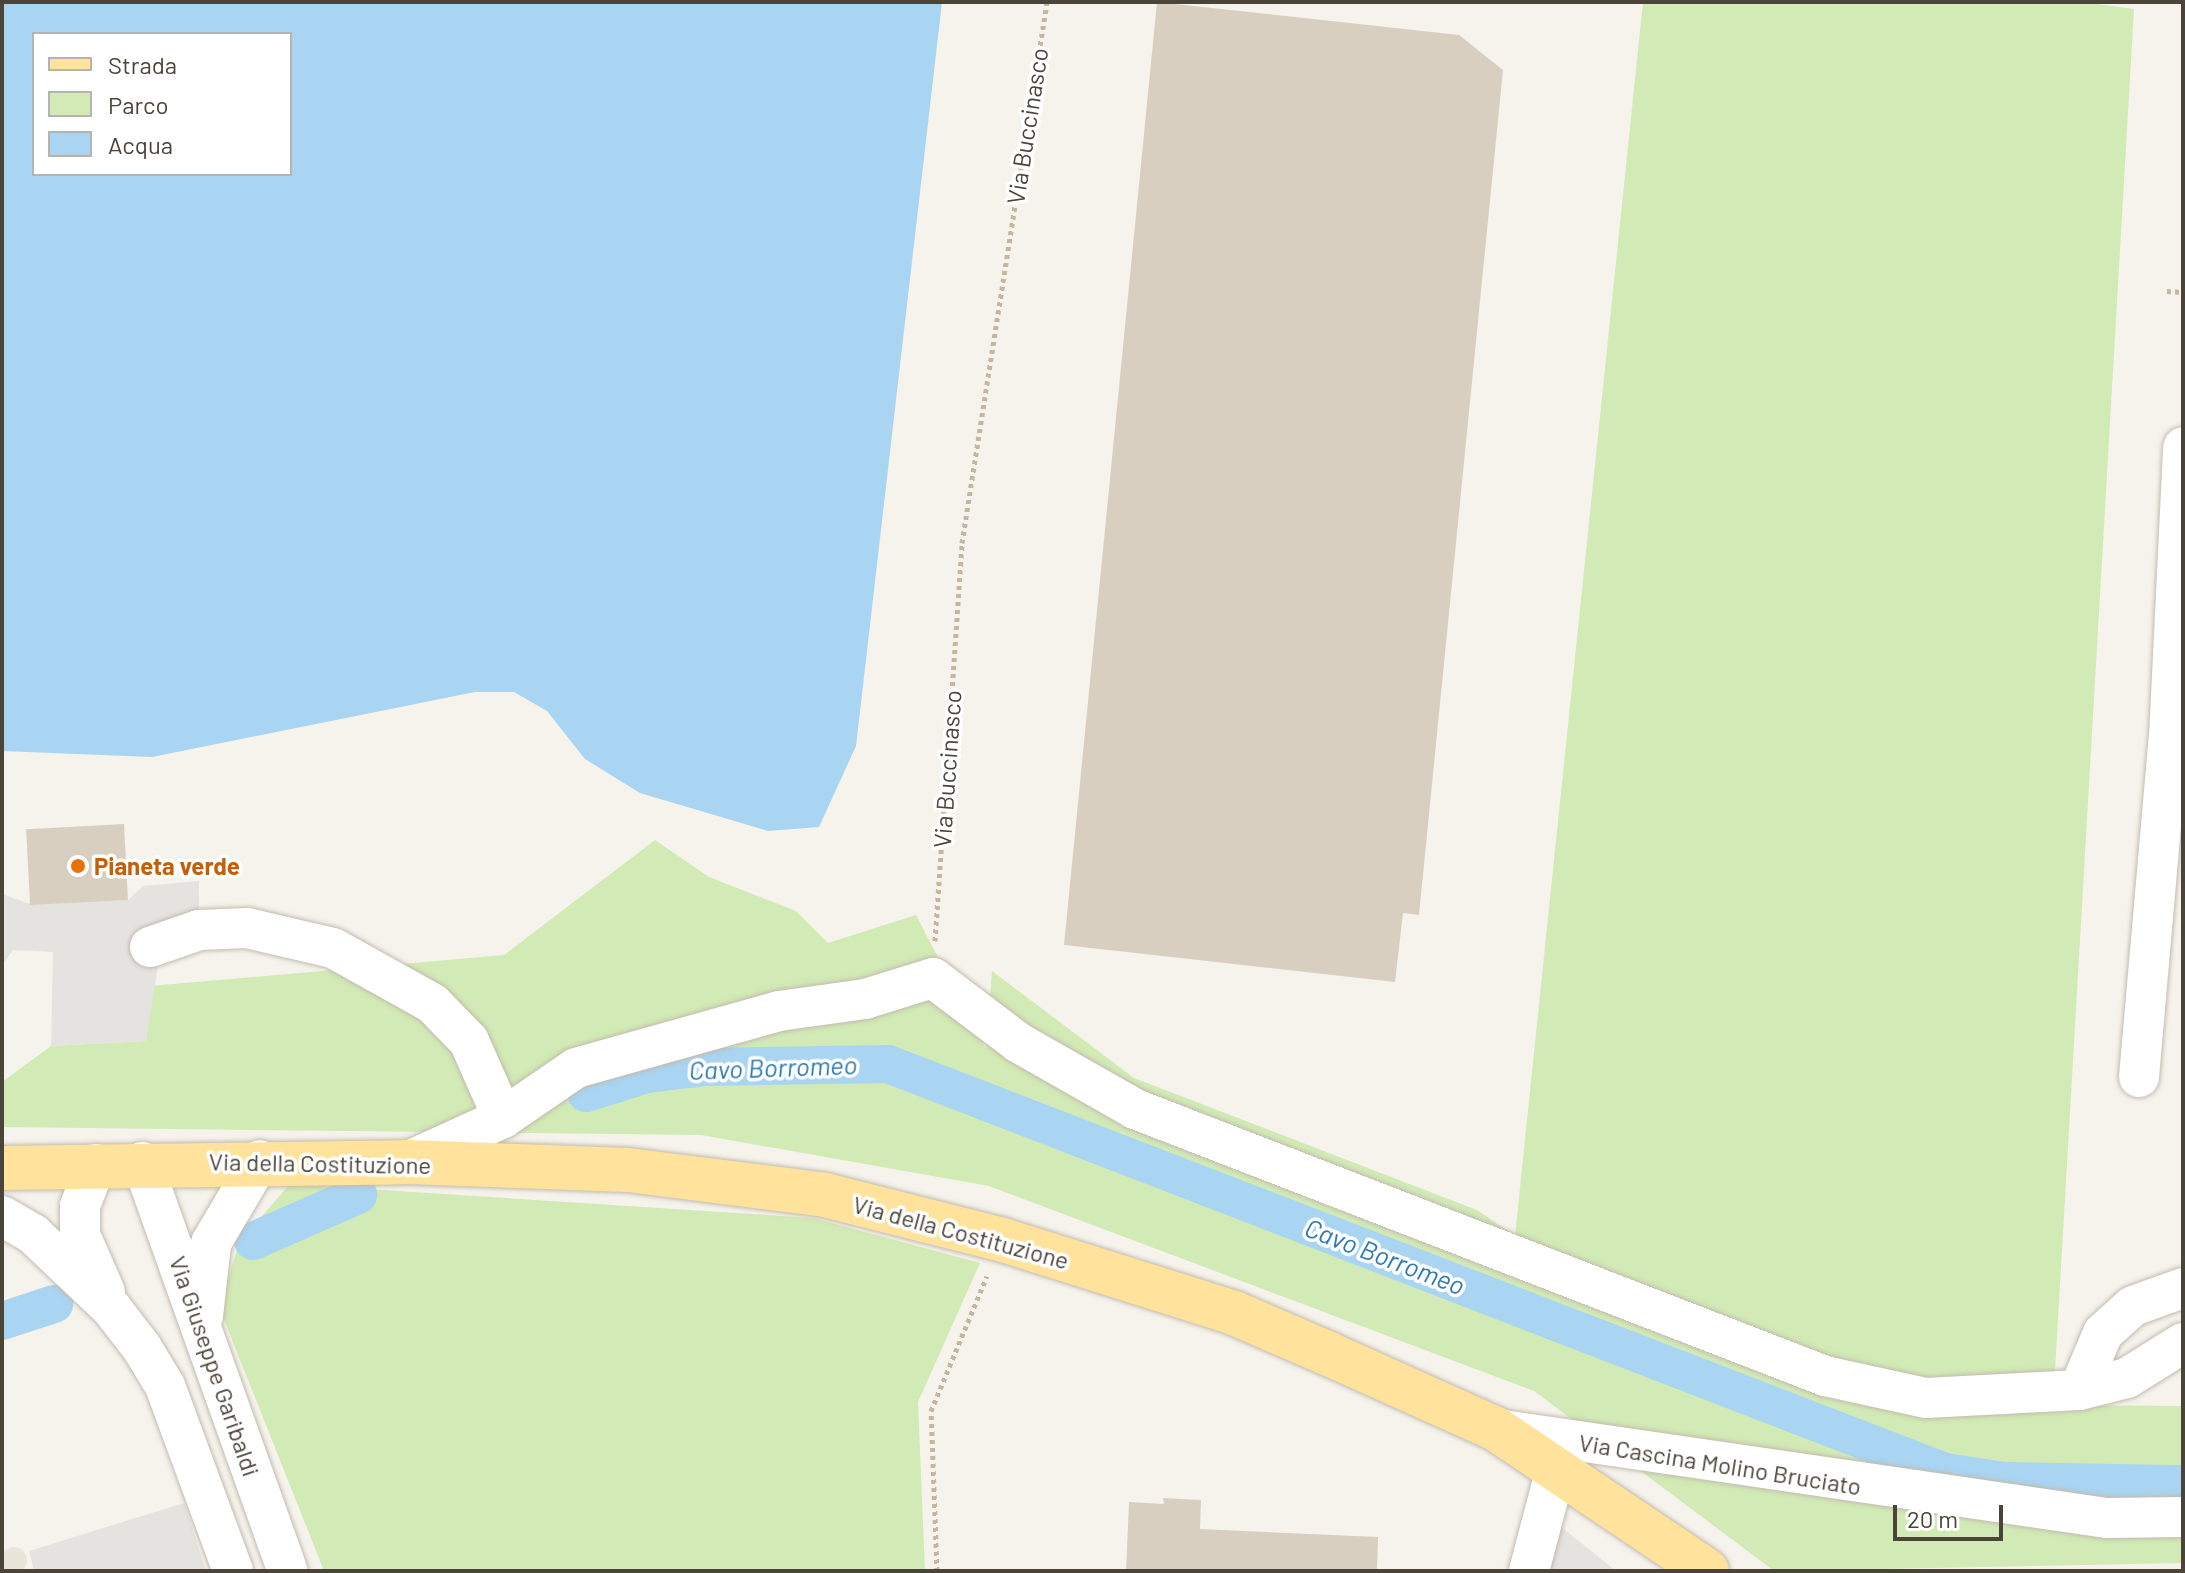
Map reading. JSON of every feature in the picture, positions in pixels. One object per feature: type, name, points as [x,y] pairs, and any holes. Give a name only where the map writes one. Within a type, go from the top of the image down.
[{"type":"main road","name":"Via della Costituzione","points":[[142,1162],[407,1162],[628,1170],[825,1195],[1003,1240],[1234,1313],[1496,1429],[1557,1465],[1707,1571]]},
{"type":"main road","points":[[2,1168],[142,1162]]},
{"type":"street","points":[[2139,1077],[2171,846],[2183,447]]},
{"type":"street","points":[[150,947],[199,930],[247,928],[333,948],[432,1003],[469,1041],[503,1118]]},
{"type":"street","points":[[407,1162],[503,1118],[576,1068],[779,1011],[865,999],[933,978],[1019,1043],[1135,1109],[1825,1376],[1926,1398],[2079,1390],[2127,1378],[2183,1343]]},
{"type":"street","points":[[202,1328],[211,1243],[260,1160]]},
{"type":"street","name":"Via Giuseppe Garibaldi","points":[[142,1162],[288,1571]]},
{"type":"street","points":[[96,1164],[80,1206],[80,1235],[112,1309],[165,1386],[233,1571]]},
{"type":"street","points":[[2,1216],[33,1234],[112,1309]]},
{"type":"street","points":[[2079,1390],[2103,1333],[2133,1306],[2183,1288]]},
{"type":"street","name":"Via Cascina Molino Bruciato","points":[[1496,1429],[2107,1518],[2183,1517]]},
{"type":"street","points":[[1527,1550],[1557,1465]]},
{"type":"path","name":"Via Buccinasco","points":[[933,978],[962,543],[1047,2]]},
{"type":"path","points":[[2167,291],[2183,292]]},
{"type":"path","points":[[937,1571],[931,1411],[1003,1240]]},
{"type":"shaded area","points":[[199,881],[199,930],[162,941],[146,1041],[51,1046],[53,952],[13,950],[2,965],[2,894],[27,903],[128,900],[143,886]]},
{"type":"shaded area","points":[[1528,1500],[1616,1571],[1510,1571]]},
{"type":"shaded area","points":[[184,1503],[206,1571],[34,1571],[29,1551]]},
{"type":"shaded area","points":[[14,1547],[23,1551],[27,1560],[23,1569],[14,1573],[5,1569],[1,1560],[5,1551]]},
{"type":"green space","points":[[1643,2],[2082,2],[2134,9],[2053,1405],[2183,1406],[2183,1563],[1774,1571],[1534,1391],[989,1186],[701,1135],[2,1127],[2,1082],[51,1046],[146,1041],[150,986],[504,955],[655,840],[709,877],[796,911],[828,943],[916,915],[986,1049],[992,971],[1134,1078],[1477,1210],[1515,1236]]},
{"type":"green space","points":[[290,1184],[813,1218],[980,1263],[918,1402],[925,1571],[324,1571],[219,1307],[240,1241]]},
{"type":"water","points":[[2,2],[942,2],[856,746],[819,827],[768,831],[640,793],[585,759],[547,711],[514,692],[475,692],[152,757],[2,751]]},
{"type":"building","points":[[1157,2],[1459,35],[1503,70],[1419,915],[1403,913],[1395,982],[1064,945]]},
{"type":"building","points":[[124,824],[128,900],[30,905],[26,829]]},
{"type":"building","points":[[1163,1498],[1201,1500],[1200,1529],[1378,1537],[1377,1571],[1126,1571],[1129,1502],[1164,1504]]},
{"type":"waterway","name":"Cavo Borromeo","points":[[586,1093],[647,1074],[704,1067],[888,1064],[1945,1472],[2004,1481],[2183,1484]]},
{"type":"waterway","name":"Cavo Borromeo","points":[[253,1241],[358,1195]]},
{"type":"waterway","name":"Cavo Borromeo","points":[[2,1321],[54,1304]]},
{"type":"place","name":"Pianeta verde","points":[[78,866]]}]
